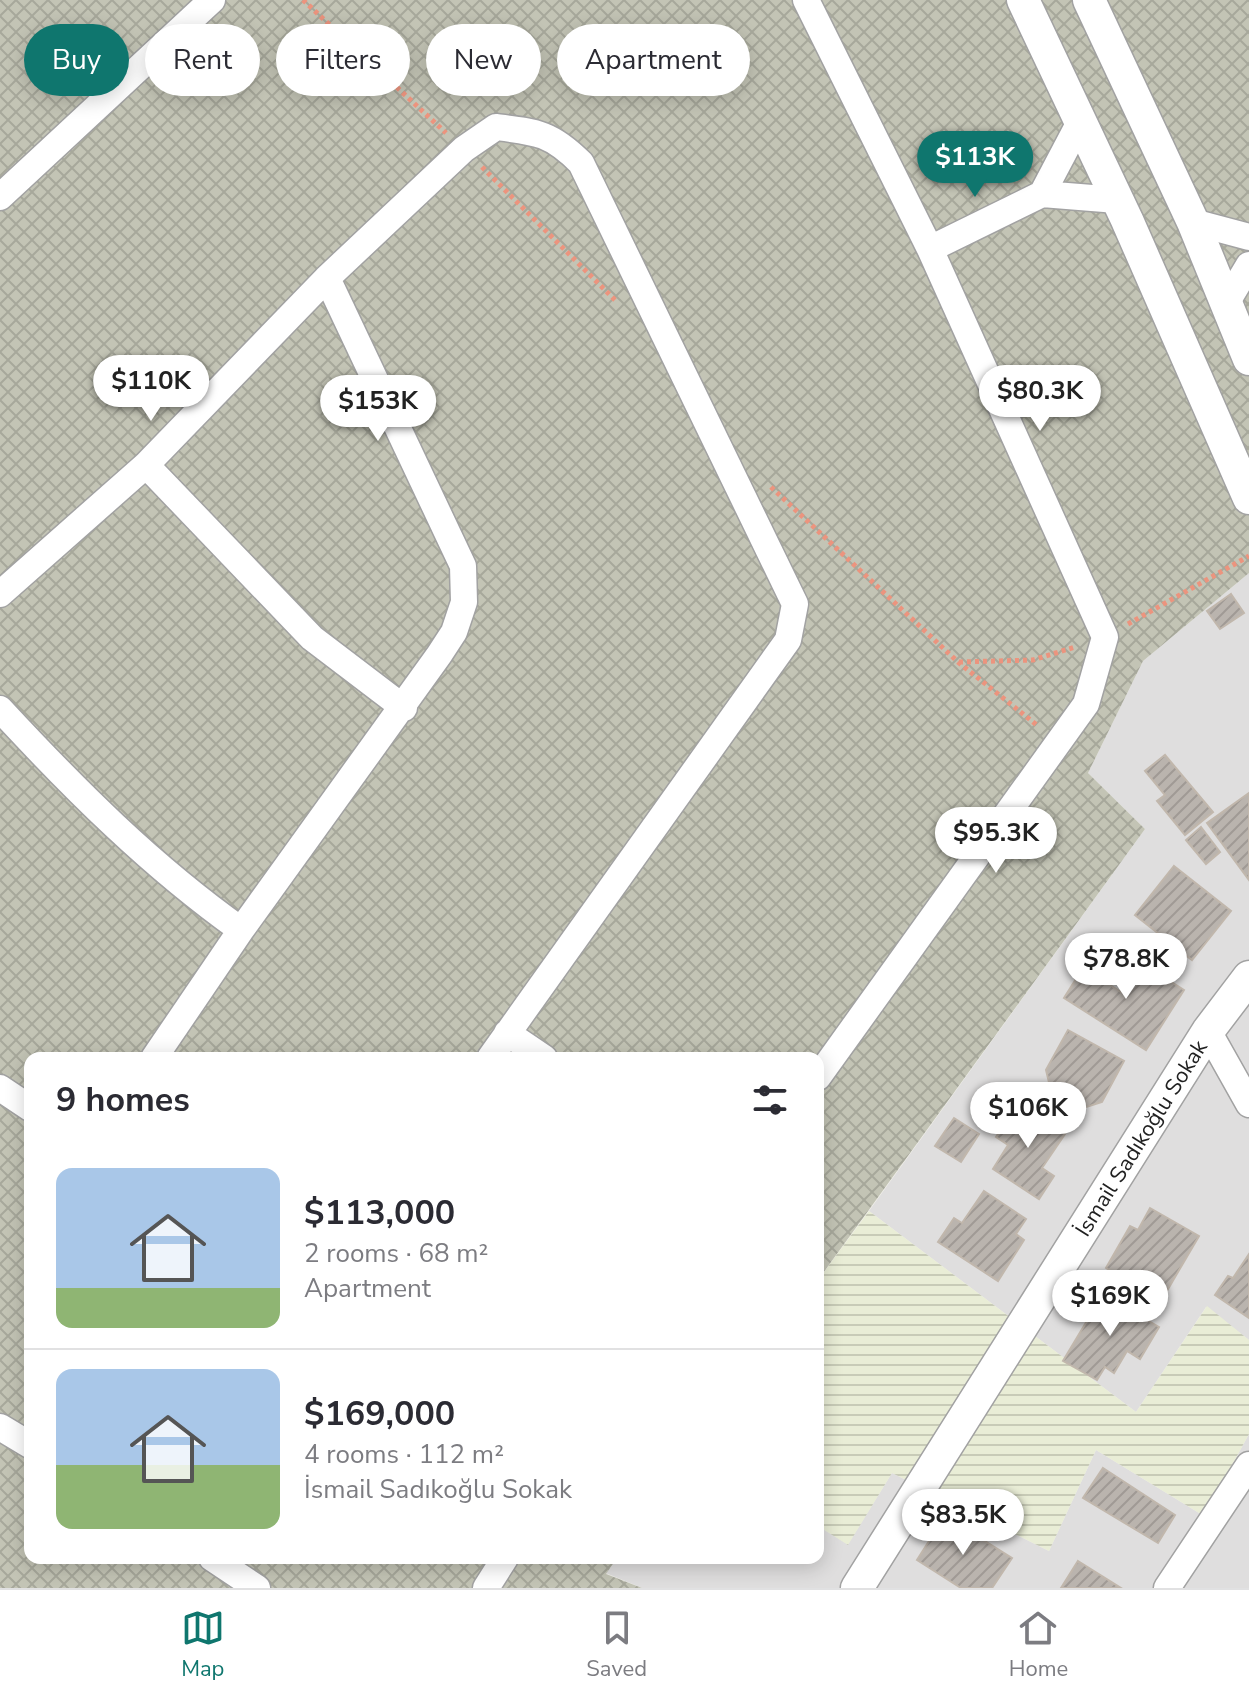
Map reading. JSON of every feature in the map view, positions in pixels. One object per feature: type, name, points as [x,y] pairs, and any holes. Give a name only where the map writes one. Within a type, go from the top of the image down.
[{"type":"street","points":[[0,197],[212,0]]},
{"type":"street","points":[[806,0],[930,249],[1105,637],[1086,704],[824,1069]]},
{"type":"street","points":[[1023,0],[1081,120],[1249,498]]},
{"type":"street","points":[[1089,0],[1228,300],[1249,359]]},
{"type":"street","points":[[1042,194],[1081,120]]},
{"type":"street","points":[[0,594],[146,465],[327,278],[464,149],[496,127],[532,132],[559,141],[581,163],[795,604],[788,640],[494,1052]]},
{"type":"street","points":[[930,249],[1042,194],[1117,200]]},
{"type":"street","points":[[1193,222],[1249,237]]},
{"type":"street","points":[[1228,300],[1249,265]]},
{"type":"street","points":[[158,1052],[241,930],[404,708],[454,632],[464,602],[463,566],[327,278]]},
{"type":"street","points":[[146,465],[312,638],[404,708]]},
{"type":"street","points":[[0,709],[81,796],[182,888],[241,930]]},
{"type":"street","name":"İsmail Sadıkoğlu Sokak","points":[[857,1588],[1208,1031],[1249,977]]},
{"type":"street","points":[[1208,1031],[1249,1104]]},
{"type":"street","points":[[507,1033],[535,1052]]},
{"type":"street","points":[[0,1088],[24,1104]]},
{"type":"street","points":[[0,1427],[24,1441]]},
{"type":"street","points":[[1167,1588],[1249,1465]]},
{"type":"street","points":[[221,1564],[257,1588]]},
{"type":"street","points":[[486,1588],[501,1564]]},
{"type":"path","points":[[958,662],[1033,660],[1105,637],[1249,556]]},
{"type":"shaded area","points":[[0,0],[1249,0],[1249,573],[1143,661],[1088,773],[1145,829],[824,1272],[824,1052],[24,1052],[24,1564],[613,1564],[606,1574],[642,1588],[0,1588]]},
{"type":"shaded area","points":[[1249,573],[1249,1340],[1206,1307],[1136,1412],[869,1211],[1145,829],[1088,773],[1143,661]]},
{"type":"shaded area","points":[[869,1211],[1136,1412],[1207,1306],[1249,1340],[1249,1434],[1204,1516],[1096,1450],[1049,1551],[892,1473],[848,1545],[824,1530],[824,1272]]},
{"type":"shaded area","points":[[1249,1434],[1249,1588],[642,1588],[606,1573],[613,1564],[824,1564],[824,1530],[848,1544],[892,1473],[1049,1551],[1096,1450],[1204,1516]]},
{"type":"building","points":[[1231,594],[1244,613],[1220,629],[1207,611]]},
{"type":"building","points":[[1165,755],[1213,812],[1185,835],[1157,801],[1165,795],[1145,771]]},
{"type":"building","points":[[1249,793],[1249,880],[1207,823]]},
{"type":"building","points":[[1201,827],[1220,852],[1206,864],[1186,840]]},
{"type":"building","points":[[1174,866],[1231,911],[1192,960],[1135,915]]},
{"type":"building","points":[[1088,960],[1109,974],[1104,981],[1121,992],[1140,962],[1184,990],[1146,1050],[1064,998]]},
{"type":"building","points":[[1068,1030],[1124,1061],[1102,1102],[1074,1111],[1053,1099],[1046,1070]]},
{"type":"building","points":[[1018,1103],[1065,1134],[1042,1168],[1054,1176],[1039,1199],[993,1169],[1008,1145],[996,1137]]},
{"type":"building","points":[[954,1118],[979,1134],[961,1162],[935,1146]]},
{"type":"building","points":[[984,1191],[1026,1219],[1016,1234],[1024,1240],[998,1281],[938,1242],[954,1218],[962,1223]]},
{"type":"building","points":[[1150,1208],[1199,1236],[1161,1301],[1106,1268],[1130,1226],[1138,1230]]},
{"type":"building","points":[[1249,1254],[1249,1318],[1215,1295],[1228,1276],[1233,1278]]},
{"type":"building","points":[[1103,1294],[1159,1327],[1140,1359],[1127,1351],[1114,1373],[1105,1367],[1097,1380],[1063,1361]]},
{"type":"building","points":[[1103,1468],[1175,1515],[1158,1543],[1083,1498]]},
{"type":"building","points":[[945,1516],[1012,1558],[992,1588],[961,1588],[917,1560]]},
{"type":"building","points":[[1078,1561],[1121,1588],[1061,1588]]}]
